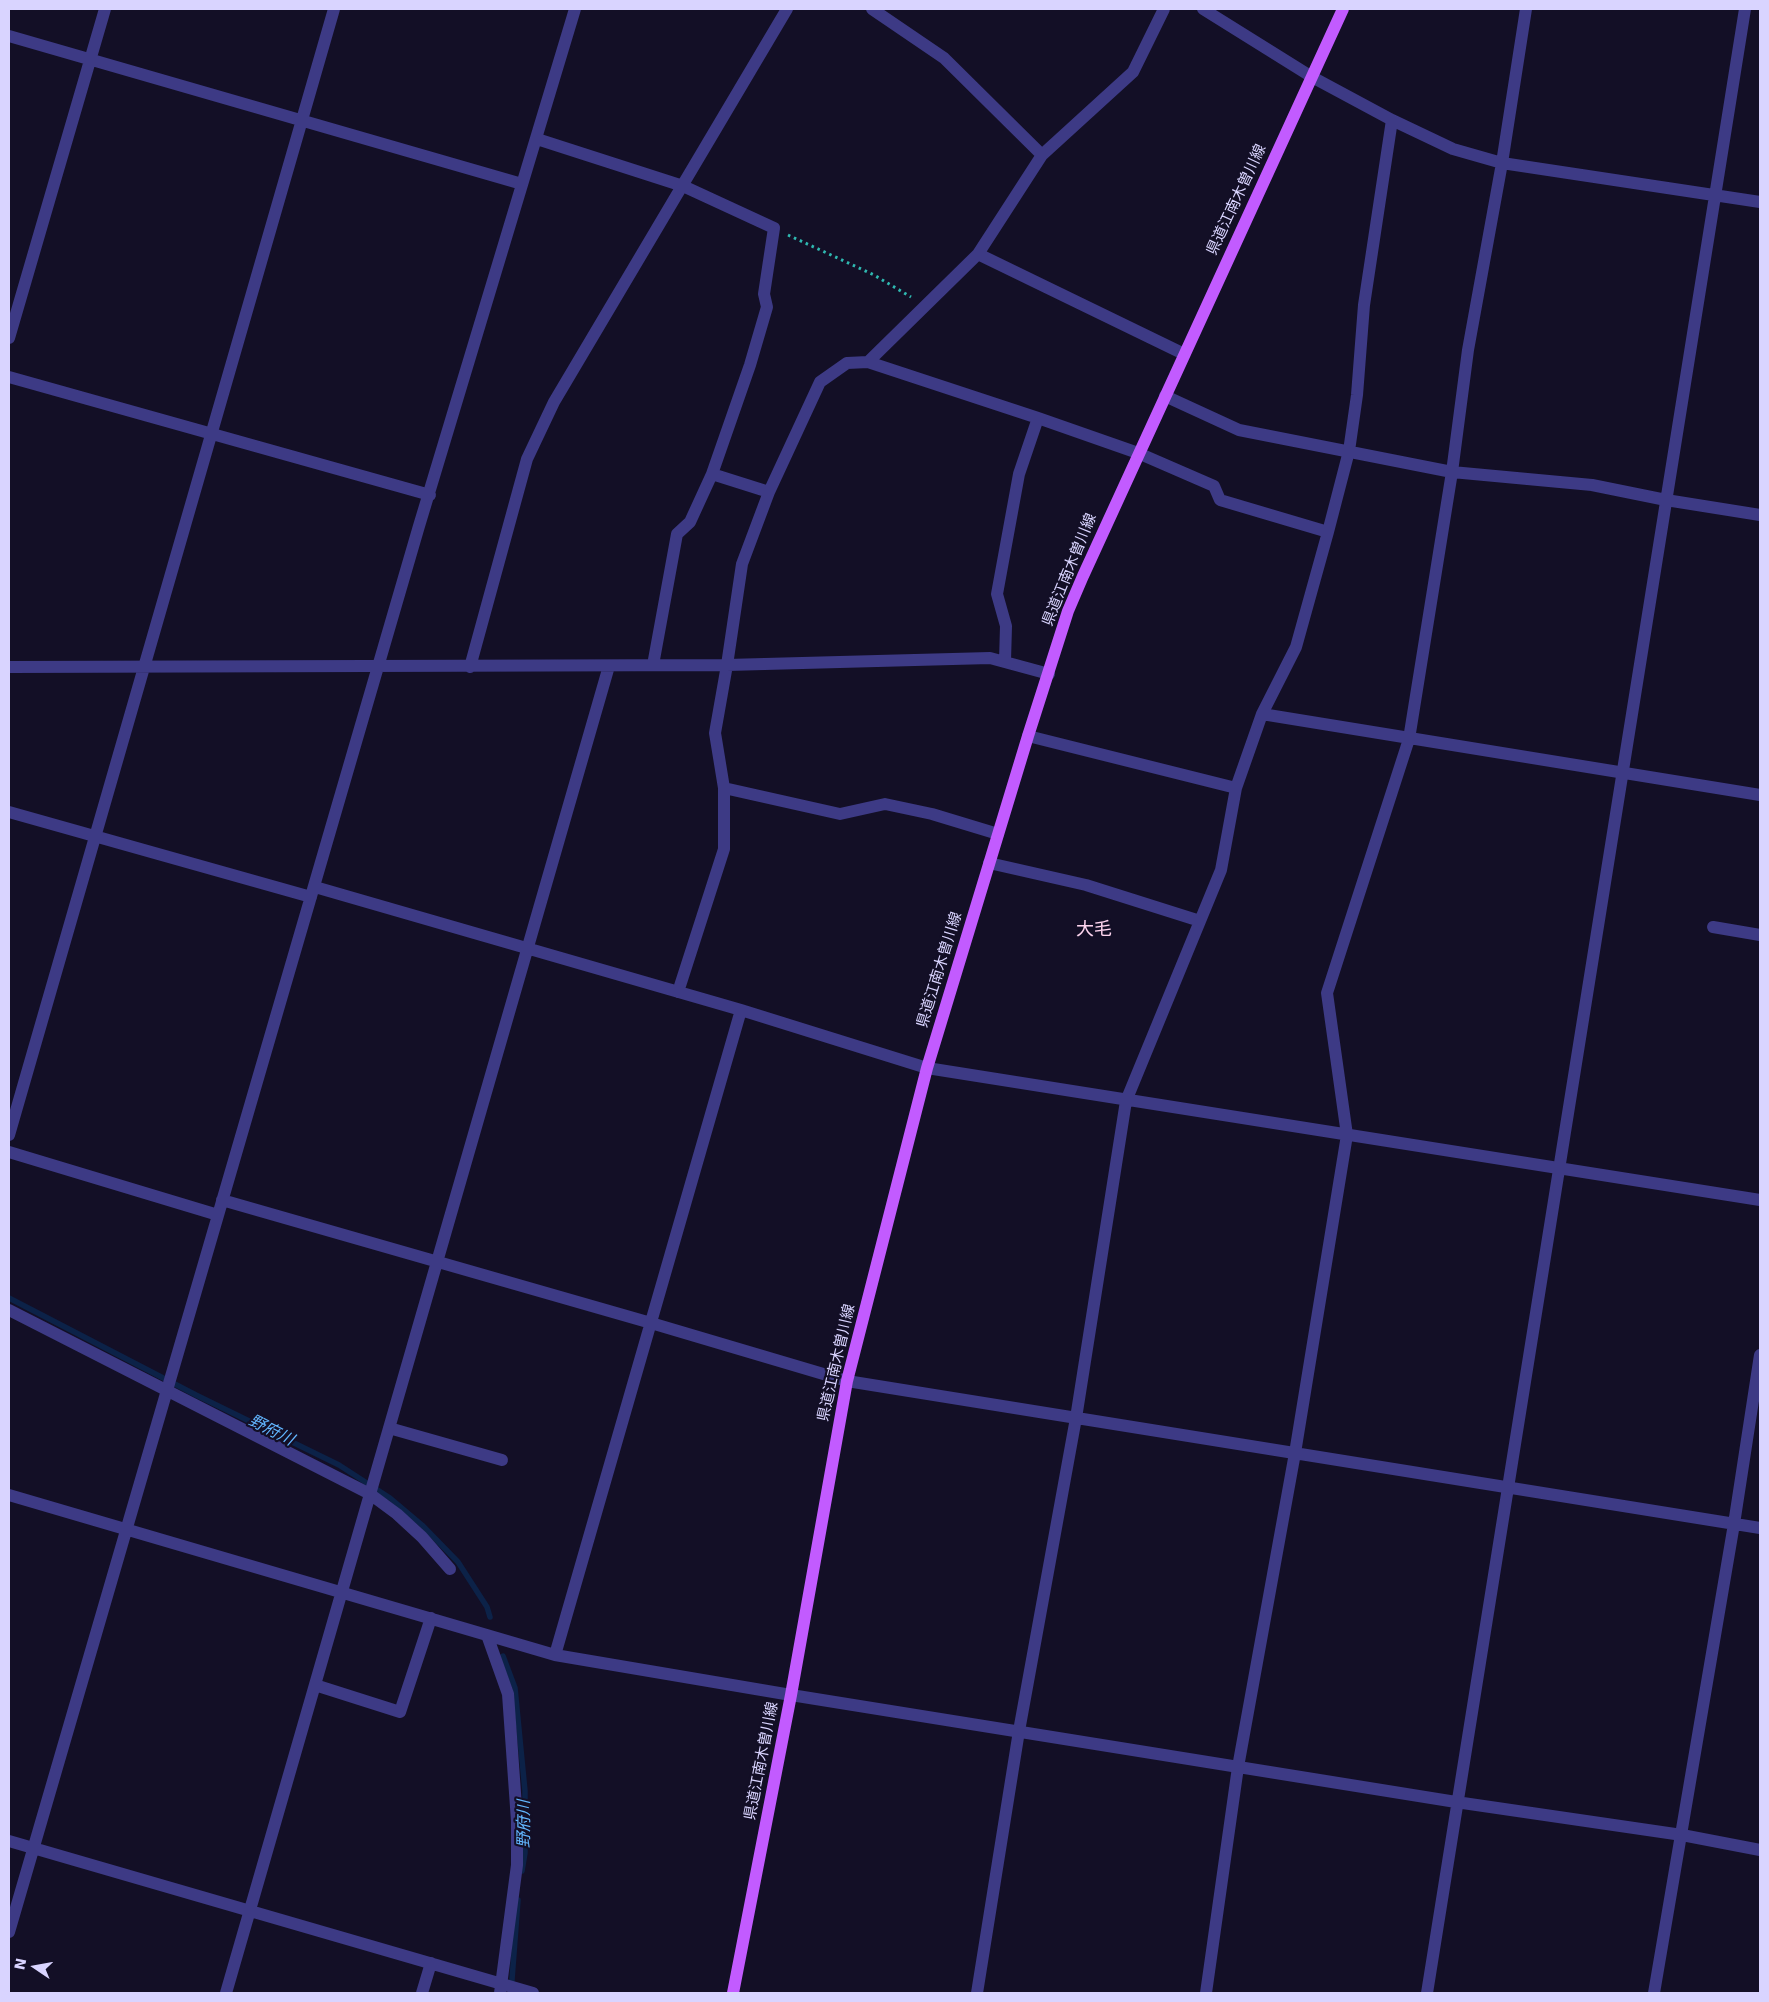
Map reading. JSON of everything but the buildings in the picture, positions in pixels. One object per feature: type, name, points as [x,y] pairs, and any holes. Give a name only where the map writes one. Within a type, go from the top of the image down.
[{"type":"main road","name":"県道江南木曽川線","points":[[733,1993],[791,1695],[847,1382],[927,1068],[1028,736],[1068,611],[1138,453],[1343,9]]},
{"type":"street","points":[[9,338],[105,9]]},
{"type":"street","points":[[9,1135],[334,9]]},
{"type":"street","points":[[9,1932],[168,1384],[380,666],[419,526],[430,495],[575,9]]},
{"type":"street","points":[[470,667],[527,459],[554,402],[787,9]]},
{"type":"street","points":[[872,9],[944,58],[1042,156]]},
{"type":"street","points":[[868,362],[978,254],[1042,156],[1133,72],[1164,9]]},
{"type":"street","points":[[1203,9],[1312,77],[1392,120],[1453,149],[1502,163],[1760,202]]},
{"type":"street","points":[[1206,1993],[1238,1767],[1294,1453],[1347,1136],[1327,993],[1409,739],[1452,472],[1468,350],[1502,163],[1526,9]]},
{"type":"street","points":[[1426,1993],[1666,500],[1717,195],[1745,9]]},
{"type":"street","points":[[9,36],[522,184]]},
{"type":"street","points":[[977,1993],[1019,1731],[1076,1418],[1126,1101],[1221,870],[1236,788],[1262,714],[1296,646],[1328,532],[1349,451],[1357,395],[1364,305],[1392,120]]},
{"type":"street","points":[[537,139],[683,186],[774,228],[764,294],[767,307],[750,365],[712,474],[690,522],[677,534],[653,666]]},
{"type":"street","points":[[978,254],[1184,354]]},
{"type":"street","points":[[678,992],[724,849],[724,788],[715,733],[742,564],[769,492],[820,382],[846,363],[868,362],[1138,453],[1214,486],[1220,500],[1328,532]]},
{"type":"street","points":[[9,376],[212,435],[430,495]]},
{"type":"street","points":[[1165,396],[1239,430],[1452,472],[1592,485],[1666,500],[1760,515]]},
{"type":"street","points":[[1005,661],[1006,626],[997,594],[1020,474],[1038,418]]},
{"type":"street","points":[[712,474],[769,492]]},
{"type":"street","points":[[9,667],[653,666],[990,658],[1049,674]]},
{"type":"street","points":[[226,1993],[609,666]]},
{"type":"street","points":[[1262,714],[1760,795]]},
{"type":"street","points":[[1028,736],[1236,788]]},
{"type":"street","points":[[724,788],[840,814],[885,804],[932,814],[998,834]]},
{"type":"street","points":[[9,812],[96,837],[528,949],[741,1010],[927,1068],[1760,1200]]},
{"type":"street","points":[[989,863],[1086,885],[1200,921]]},
{"type":"street","points":[[1713,927],[1760,934]]},
{"type":"street","points":[[554,1654],[741,1010]]},
{"type":"street","points":[[9,1152],[218,1215]]},
{"type":"street","points":[[222,1200],[651,1323],[847,1382],[1760,1528]]},
{"type":"street","points":[[9,1310],[168,1384],[370,1494],[416,1531],[450,1569]]},
{"type":"street","points":[[1654,1993],[1734,1524],[1760,1355]]},
{"type":"street","points":[[390,1428],[502,1460]]},
{"type":"street","points":[[9,1495],[554,1654],[791,1695],[1456,1802],[1682,1836],[1760,1850]]},
{"type":"street","points":[[315,1685],[400,1712],[431,1618]]},
{"type":"street","points":[[487,1635],[508,1694],[517,1821],[517,1865],[502,1987]]},
{"type":"street","points":[[9,1841],[431,1963],[502,1987],[528,1992]]},
{"type":"street","points":[[422,1993],[431,1963]]},
{"type":"path","points":[[774,228],[874,276],[924,305]]},
{"type":"waterway","name":"野府川","points":[[9,1298],[196,1395],[339,1465],[390,1498],[422,1525],[458,1562],[487,1607],[490,1617]]},
{"type":"waterway","name":"野府川","points":[[503,1656],[515,1688],[525,1791],[525,1853],[522,1871]]},
{"type":"waterway","name":"野府川","points":[[511,1993],[518,1900]]},
{"type":"district","name":"大毛","points":[[1094,930]]}]
